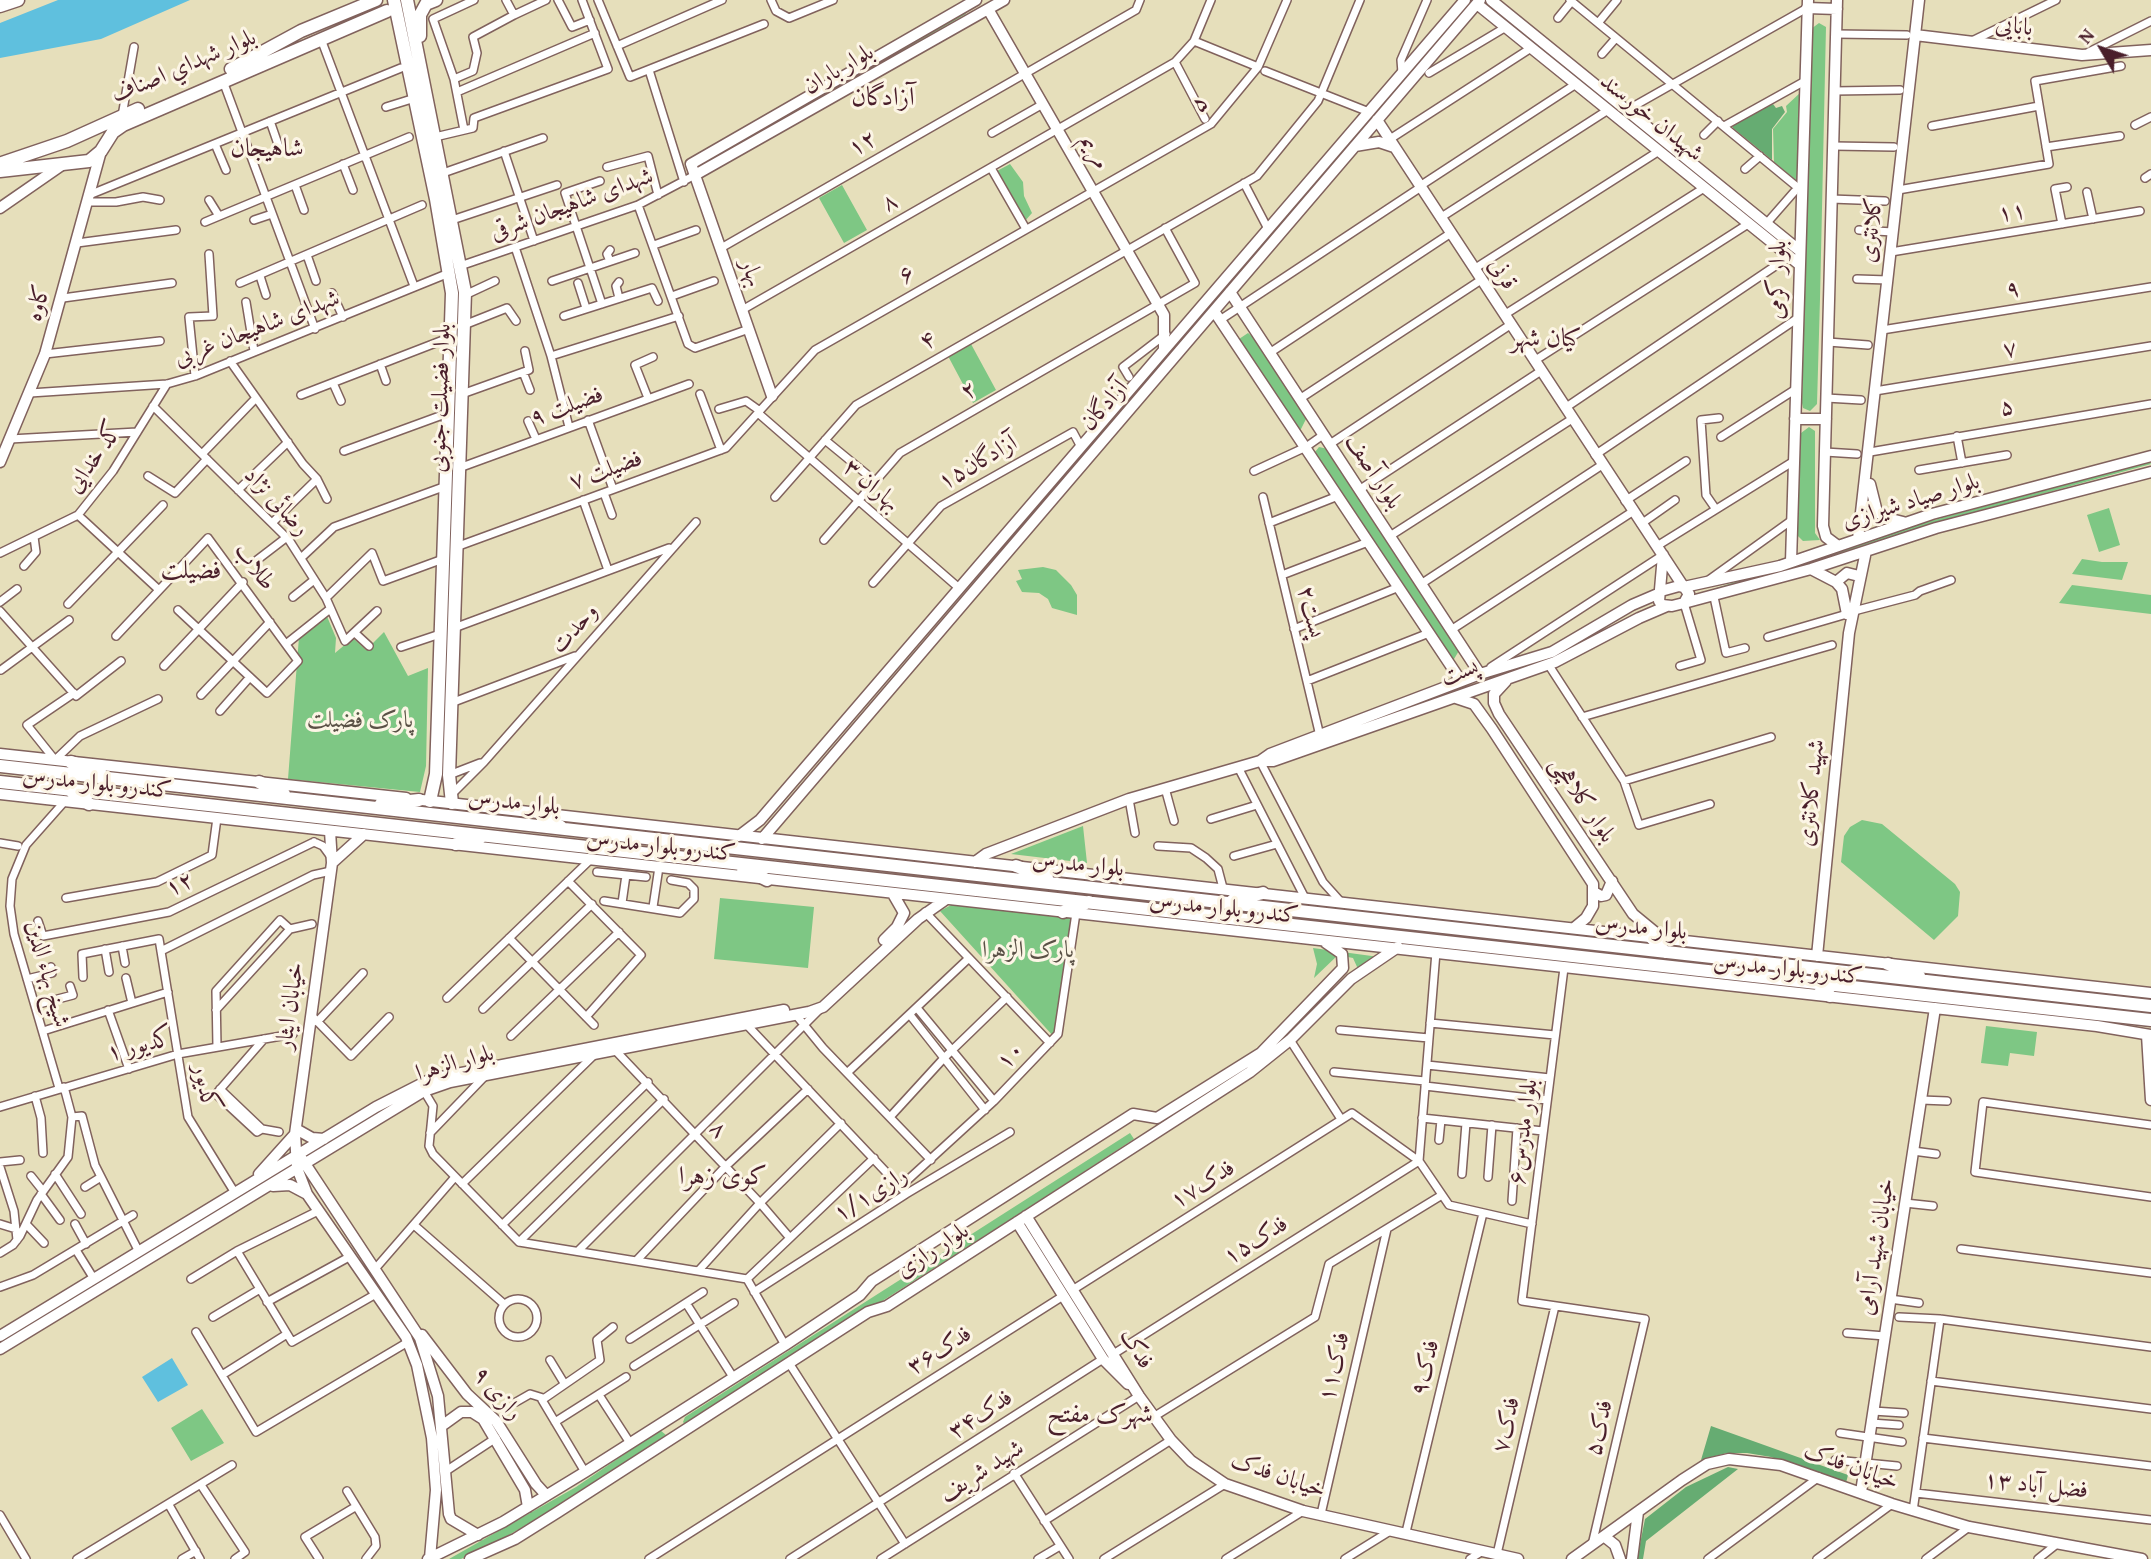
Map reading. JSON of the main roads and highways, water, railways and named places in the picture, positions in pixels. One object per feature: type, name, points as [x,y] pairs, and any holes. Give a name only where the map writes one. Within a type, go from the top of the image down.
[{"type":"main road","points":[[0,6],[18,0]]},
{"type":"main road","name":"بلوار فضیلت جنوبی","points":[[407,0],[425,89],[426,119],[455,269],[465,295],[454,628],[445,674],[442,774],[451,799]]},
{"type":"main road","points":[[425,89],[420,15],[426,5],[436,0]]},
{"type":"main road","name":"بلوار باران","points":[[691,164],[976,0]]},
{"type":"main road","name":"بلوار باران","points":[[695,175],[1004,0]]},
{"type":"main road","name":"کلانتری","points":[[1858,539],[1870,453],[1898,190],[1911,35],[1919,0]]},
{"type":"main road","name":"شهیدان خورسند","points":[[1479,2],[1493,6],[1627,110],[1766,224],[1795,252]]},
{"type":"main road","name":"آزادگان","points":[[739,836],[760,820],[1268,229],[1479,2]]},
{"type":"main road","name":"آزادگان","points":[[762,839],[1051,502],[1217,316],[1230,292],[1355,146],[1402,73],[1424,64],[1460,3]]},
{"type":"main road","name":"بلوار فضیلت جنوبی","points":[[385,4],[400,29],[415,98],[435,137],[452,220],[455,269],[440,634],[451,703],[442,774],[425,800]]},
{"type":"main road","name":"بلوار شهداي اصناف","points":[[0,171],[8,164],[122,121],[369,19],[385,4]]},
{"type":"main road","name":"بلوار شهداي اصناف","points":[[122,121],[301,32],[385,4]]},
{"type":"main road","points":[[1807,4],[1837,5]]},
{"type":"main road","name":"بلوار کرمی","points":[[1791,562],[1800,265],[1795,252],[1807,4]]},
{"type":"main road","name":"بلوار کرمی","points":[[1837,5],[1823,526],[1826,537],[1838,546]]},
{"type":"main road","name":"شهیدان خورسند","points":[[1493,6],[1506,27],[1576,85],[1748,224],[1795,252]]},
{"type":"main road","name":"مریم","points":[[988,9],[1164,315]]},
{"type":"main road","points":[[369,19],[382,18],[400,29]]},
{"type":"main road","name":"بابایی","points":[[1911,35],[2082,55],[2151,50]]},
{"type":"main road","points":[[901,44],[908,55]]},
{"type":"main road","name":"قرنی","points":[[1373,116],[1684,587]]},
{"type":"main road","points":[[81,163],[94,158],[102,151],[122,121]]},
{"type":"main road","points":[[8,164],[52,155],[93,138],[102,143],[102,151]]},
{"type":"main road","points":[[1355,146],[1392,143]]},
{"type":"main road","name":"کاوه","points":[[0,462],[45,354],[63,298],[102,151]]},
{"type":"main road","points":[[0,208],[67,161]]},
{"type":"main road","name":"بلوار شهداي اصناف","points":[[8,164],[67,161],[81,163]]},
{"type":"main road","points":[[81,163],[87,167],[93,181]]},
{"type":"main road","points":[[8,164],[21,178],[21,192]]},
{"type":"main road","name":"بهار","points":[[691,164],[772,396]]},
{"type":"main road","name":"بلوار آصف","points":[[1230,292],[1480,674]]},
{"type":"main road","points":[[1164,315],[1180,323],[1192,317]]},
{"type":"main road","points":[[1161,353],[1166,334],[1164,315]]},
{"type":"main road","name":"بلوار آصف","points":[[1217,316],[1461,681]]},
{"type":"main road","points":[[1234,340],[1254,327]]},
{"type":"main road","points":[[1795,419],[1826,419]]},
{"type":"main road","name":"بلوار صیاد شیرازی","points":[[1684,587],[1701,586],[1791,562],[1906,522],[2151,456]]},
{"type":"main road","name":"کلانتری","points":[[1868,466],[1872,503],[1877,512],[1887,518],[1906,522]]},
{"type":"main road","name":"بلوار صیاد شیرازی","points":[[1684,603],[1811,569],[1936,528],[2151,472]]},
{"type":"main road","points":[[1041,493],[1051,502]]},
{"type":"main road","points":[[1660,550],[1659,601],[1667,607],[1684,603],[1689,594],[1684,587],[1668,587],[1660,592]]},
{"type":"main road","name":"شهید کلانتری","points":[[1817,956],[1851,613],[1866,551]]},
{"type":"main road","points":[[1811,569],[1836,582],[1851,613]]},
{"type":"main road","points":[[1836,582],[1847,573],[1859,576]]},
{"type":"main road","points":[[1701,586],[1699,594],[1709,598]]},
{"type":"main road","name":"پست","points":[[1415,706],[1461,681],[1552,652],[1632,605],[1660,592]]},
{"type":"main road","points":[[1632,605],[1644,610],[1639,618]]},
{"type":"main road","name":"پست","points":[[975,862],[1012,844],[1129,799],[1260,761],[1415,706],[1454,698],[1548,664],[1639,618],[1667,607]]},
{"type":"main road","points":[[1449,663],[1461,660],[1464,650]]},
{"type":"main road","points":[[1502,717],[1494,704],[1494,694],[1510,677]]},
{"type":"main road","name":"بلوار کلاهچی","points":[[1454,698],[1474,704],[1588,874],[1594,892]]},
{"type":"main road","points":[[1489,725],[1493,716],[1502,717]]},
{"type":"main road","name":"بلوار کلاهچی","points":[[1502,717],[1633,914],[1662,945]]},
{"type":"main road","name":"کندرو بلوار مدرس","points":[[0,754],[425,800],[451,799],[542,816],[1574,928],[1662,945]]},
{"type":"main road","points":[[71,762],[120,780]]},
{"type":"main road","name":"بلوار مدرس","points":[[0,766],[1394,922],[1537,937],[1662,945],[1932,981],[2108,995],[2151,1006]]},
{"type":"main road","name":"بلوار مدرس","points":[[0,782],[67,795],[490,836],[660,862],[736,863],[2151,1020]]},
{"type":"main road","points":[[259,782],[293,799]]},
{"type":"main road","name":"کندرو بلوار مدرس","points":[[0,794],[67,795]]},
{"type":"main road","points":[[67,795],[89,804]]},
{"type":"main road","points":[[360,806],[425,800]]},
{"type":"main road","name":"کندرو بلوار مدرس","points":[[89,804],[590,860],[660,862],[767,880],[1935,1007],[2097,1026],[2149,1035]]},
{"type":"main road","points":[[542,816],[564,829]]},
{"type":"main road","points":[[760,820],[770,828]]},
{"type":"main road","name":"خیابان ایثار","points":[[302,1166],[295,1132],[314,1018],[332,864],[330,831]]},
{"type":"main road","points":[[332,864],[365,834]]},
{"type":"main road","points":[[456,844],[490,836]]},
{"type":"main road","points":[[660,862],[664,840]]},
{"type":"main road","points":[[1012,844],[1002,855],[1011,866],[1064,885]]},
{"type":"main road","points":[[736,863],[767,880]]},
{"type":"main road","points":[[1574,928],[1586,918],[1593,906],[1594,892],[1606,895],[1612,881]]},
{"type":"main road","points":[[1223,902],[1263,893]]},
{"type":"main road","points":[[893,894],[904,913],[914,907],[923,914]]},
{"type":"main road","name":"بلوار الزهرا","points":[[0,1336],[298,1154],[328,1143],[425,1091],[486,1075],[747,1025],[823,1007],[923,914],[945,900]]},
{"type":"main road","points":[[1070,913],[1090,901]]},
{"type":"main road","points":[[1382,906],[1394,922]]},
{"type":"main road","name":"بلوار الزهرا","points":[[0,1349],[302,1166],[328,1143],[406,1090],[448,1074],[819,1001],[887,938],[904,913]]},
{"type":"main road","points":[[1536,952],[1537,937]]},
{"type":"main road","points":[[1662,945],[1680,940]]},
{"type":"main road","name":"کندرو بلوار مدرس","points":[[1680,940],[1888,964],[2108,995],[2151,993]]},
{"type":"main road","name":"بلوار رازی","points":[[429,1559],[528,1507],[786,1345],[860,1295],[872,1281],[1133,1114],[1157,1118],[1236,1070],[1283,1032],[1339,974],[1345,960],[1342,954],[1322,941]]},
{"type":"main road","name":"بلوار رازی","points":[[470,1559],[515,1539],[868,1312],[887,1306],[1250,1072],[1290,1040],[1351,979],[1398,947]]},
{"type":"main road","points":[[1640,963],[1653,977],[1669,967]]},
{"type":"main road","points":[[1888,964],[1932,981]]},
{"type":"main road","points":[[1800,992],[1816,983],[1830,996]]},
{"type":"main road","name":"خیابان شهید آرامی","points":[[1861,1492],[1935,1007]]},
{"type":"main road","points":[[2081,1013],[2097,1026]]},
{"type":"main road","points":[[2149,1035],[2151,1100]]},
{"type":"main road","points":[[1133,1114],[1143,1122],[1146,1139]]},
{"type":"main road","points":[[250,1184],[295,1132],[328,1143],[317,1182],[307,1194]]},
{"type":"main road","points":[[302,1166],[317,1182],[412,1322],[420,1338],[438,1396],[443,1425],[451,1519],[449,1526],[443,1529],[435,1522]]},
{"type":"main road","points":[[302,1166],[307,1194],[408,1342],[425,1395],[432,1438],[436,1490],[435,1522],[429,1559]]},
{"type":"main road","points":[[270,1186],[290,1185],[307,1194]]},
{"type":"main road","name":"فدک","points":[[1021,1219],[1074,1289],[1139,1396]]},
{"type":"main road","points":[[191,1220],[196,1231]]},
{"type":"main road","name":"فدک","points":[[1033,1237],[1063,1296],[1104,1359],[1139,1396]]},
{"type":"main road","name":"رازی ۹","points":[[412,1322],[485,1416],[525,1490],[528,1507]]},
{"type":"main road","name":"خیابان فدک","points":[[1139,1396],[1171,1440],[1191,1461],[1225,1484],[1303,1511],[1394,1529],[1518,1559]]},
{"type":"main road","name":"رازی ۹","points":[[443,1425],[455,1414],[467,1411],[496,1421],[536,1484],[546,1495]]},
{"type":"main road","points":[[673,1416],[684,1432]]},
{"type":"main road","name":"خیابان فدک","points":[[1572,1559],[1707,1464],[1728,1459],[1782,1465],[1913,1511],[1969,1527],[2142,1559]]},
{"type":"main road","points":[[525,1490],[531,1491],[536,1484]]},
{"type":"main road","points":[[1632,1559],[1638,1512]]},
{"type":"main road","points":[[451,1519],[478,1535]]},
{"type":"main road","points":[[1605,1537],[1615,1545],[1620,1559]]},
{"type":"main road","points":[[490,1559],[515,1539]]},
{"type":"water","points":[[58,0],[190,0],[101,39],[0,58],[0,23]]},
{"type":"water","points":[[172,1358],[188,1385],[158,1402],[142,1377]]},
{"type":"district","name":"آزادگان","points":[[883,98]]},
{"type":"district","name":"شاهیجان","points":[[267,149]]},
{"type":"district","name":"کیان شهر","points":[[1546,339]]},
{"type":"district","name":"فضیلت","points":[[191,571]]},
{"type":"district","name":"کوی زهرا","points":[[723,1177]]},
{"type":"district","name":"شهرک مفتح","points":[[1100,1415]]},
{"type":"park label","name":"پارک فضیلت","points":[[360,721]]},
{"type":"park label","name":"پارک الزهرا","points":[[1028,951]]}]
